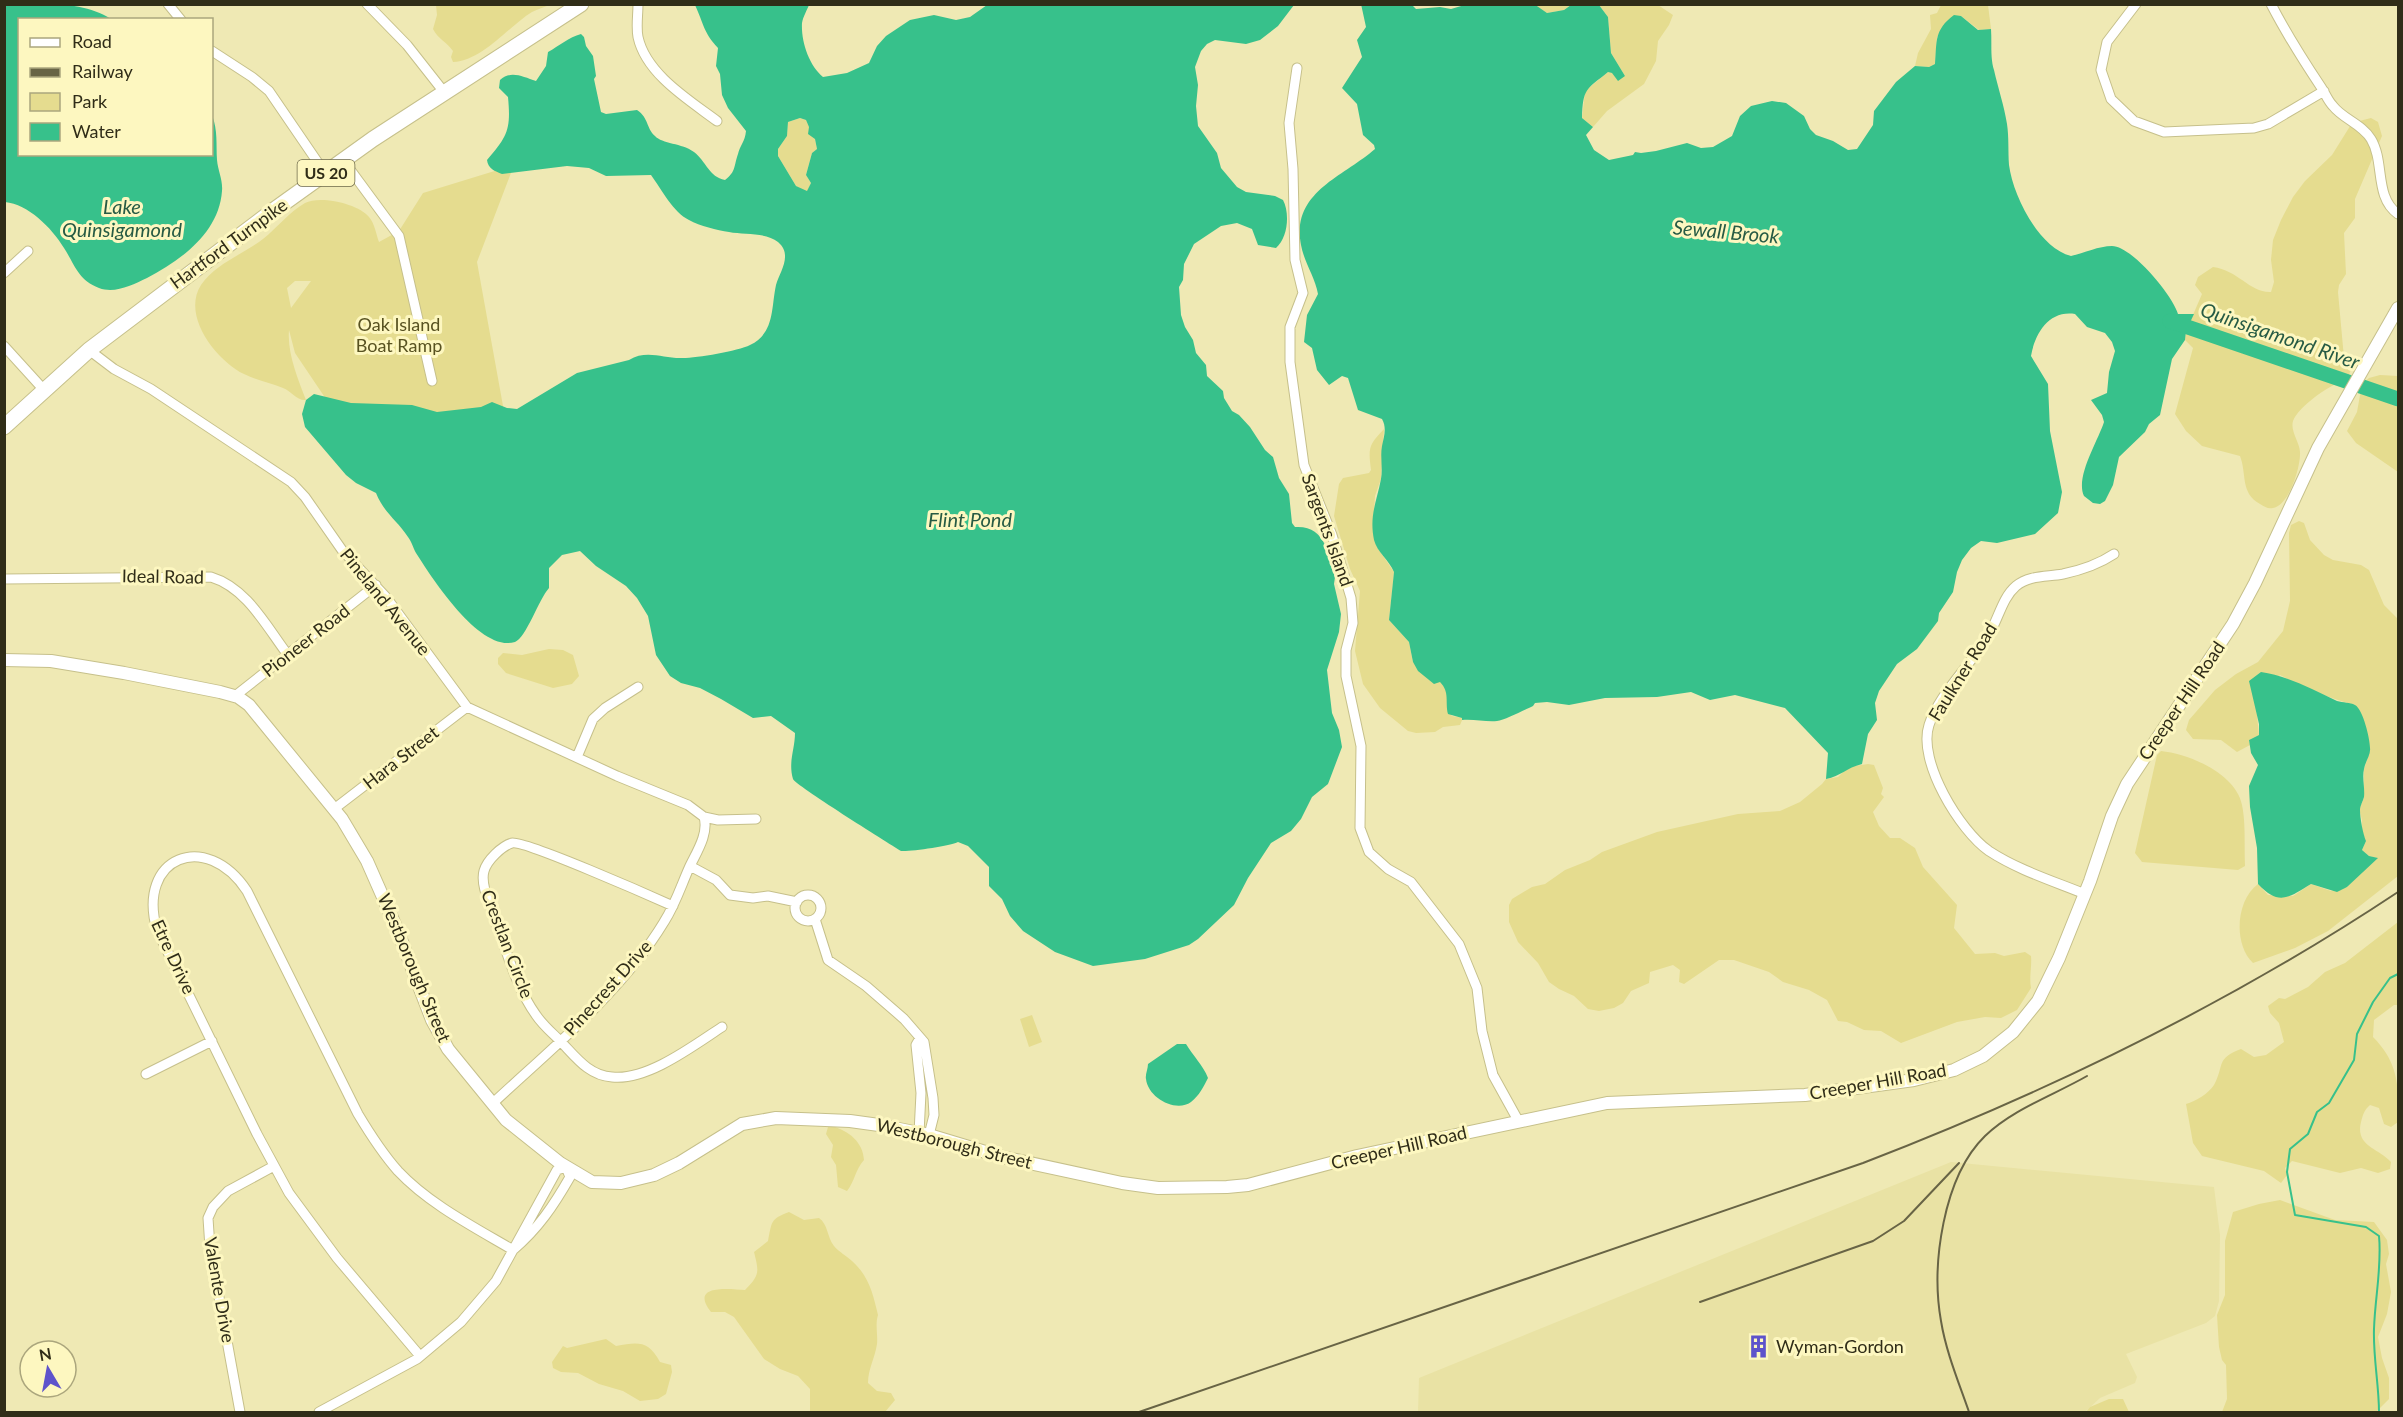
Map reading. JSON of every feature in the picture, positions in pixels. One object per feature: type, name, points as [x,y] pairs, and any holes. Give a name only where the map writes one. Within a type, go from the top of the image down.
[{"type":"main road","name":"Hartford Turnpike","points":[[6,421],[89,350],[325,173],[444,92],[581,4]]},
{"type":"street","points":[[168,4],[179,18]]},
{"type":"street","points":[[367,4],[406,45],[444,92]]},
{"type":"street","points":[[638,4],[638,36],[647,60],[678,91],[717,122]]},
{"type":"street","points":[[2271,4],[2299,55],[2332,105],[2344,118],[2363,129],[2371,139],[2378,158],[2384,196],[2398,214]]},
{"type":"street","points":[[2129,7],[2107,42],[2101,70],[2111,99],[2134,121],[2164,132],[2254,128],[2268,124],[2324,91]]},
{"type":"street","points":[[213,52],[269,91],[325,173]]},
{"type":"street","name":"Sargents Island","points":[[1297,68],[1289,123],[1294,187],[1295,260],[1303,293],[1290,327],[1290,362],[1304,465],[1338,553],[1353,609],[1352,632],[1346,650],[1346,676],[1361,746],[1360,828],[1362,839],[1375,859],[1411,882],[1459,944],[1477,988],[1482,1031],[1493,1075],[1519,1122]]},
{"type":"street","points":[[343,160],[399,236],[432,381]]},
{"type":"street","points":[[4,273],[28,251]]},
{"type":"street","name":"Creeper Hill Road","points":[[1064,1171],[1158,1188],[1248,1185],[1357,1155],[1607,1103],[1805,1095],[1914,1080],[1960,1068],[1976,1059],[2008,1038],[2033,1008],[2053,971],[2085,894],[2112,816],[2127,784],[2233,624],[2255,583],[2318,448],[2398,309]]},
{"type":"street","points":[[4,346],[44,390]]},
{"type":"street","name":"Pineland Avenue","points":[[89,350],[114,369],[151,388],[285,477],[305,497],[342,550],[376,585],[467,707],[624,780],[688,805],[704,817]]},
{"type":"street","name":"Faulkner Road","points":[[2085,894],[2018,865],[1990,851],[1977,841],[1965,827],[1933,776],[1927,741],[1929,725],[1942,702],[1990,633],[2006,597],[2014,587],[2032,578],[2064,573],[2102,562],[2114,554]]},
{"type":"street","name":"Ideal Road","points":[[4,579],[211,577],[230,585],[246,600],[288,654]]},
{"type":"street","name":"Pioneer Road","points":[[235,696],[376,585]]},
{"type":"street","name":"Westborough Street","points":[[4,660],[73,664],[200,687],[235,696],[249,705],[334,809],[359,848],[376,880],[436,1029],[454,1057],[492,1104],[519,1132],[586,1179],[600,1183],[621,1183],[641,1179],[679,1163],[742,1124],[770,1119],[850,1121],[924,1134],[1064,1171]]},
{"type":"street","points":[[577,757],[593,719],[605,708],[638,687]]},
{"type":"street","name":"Hara Street","points":[[334,809],[467,707]]},
{"type":"street","points":[[704,817],[718,820],[756,819]]},
{"type":"street","name":"Pinecrest Drive","points":[[492,1104],[560,1041],[638,960],[673,906],[706,828],[704,817]]},
{"type":"street","name":"Crestlan Circle","points":[[560,1041],[534,1013],[517,981],[483,882],[487,864],[505,846],[517,842],[572,862],[673,906]]},
{"type":"street","name":"Etre Drive","points":[[420,1356],[326,1244],[289,1193],[274,1166],[157,930],[152,906],[154,888],[160,875],[177,862],[196,856],[210,859],[229,868],[247,891],[358,1114],[386,1156],[399,1172],[429,1196],[513,1250]]},
{"type":"street","points":[[690,866],[716,880],[730,895],[753,898],[768,896],[796,902],[807,895],[817,899],[820,908],[815,919],[828,960],[866,986],[904,1019],[920,1038],[916,1045],[924,1134]]},
{"type":"street","points":[[796,902],[795,910],[799,917],[806,921],[815,919]]},
{"type":"street","points":[[560,1041],[578,1061],[592,1071],[615,1078],[646,1072],[722,1027]]},
{"type":"street","points":[[146,1074],[212,1041]]},
{"type":"street","name":"Valente Drive","points":[[240,1413],[210,1248],[208,1218],[213,1207],[228,1191],[274,1166]]},
{"type":"street","points":[[319,1413],[420,1356],[461,1322],[496,1281],[513,1250],[557,1170],[566,1167],[570,1177],[555,1204],[530,1235],[513,1250]]},
{"type":"shaded area","name":"Wyman-Gordon","points":[[1951,1162],[2214,1187],[2220,1235],[2219,1301],[2215,1316],[2206,1323],[2126,1354],[2137,1377],[2135,1383],[2100,1398],[2085,1412],[1418,1412],[1419,1378]]},
{"type":"green space","points":[[436,4],[550,5],[523,18],[495,42],[474,56],[453,62],[451,57],[453,51],[433,29],[437,15]]},
{"type":"green space","points":[[1534,5],[1571,5],[1564,10],[1547,13]]},
{"type":"green space","points":[[1599,5],[1658,5],[1673,15],[1658,41],[1656,61],[1644,84],[1607,111],[1593,127],[1582,118],[1585,91],[1608,72],[1625,76],[1611,53],[1608,17]]},
{"type":"green space","points":[[1941,5],[1988,5],[1991,29],[1979,30],[1961,16],[1937,37],[1935,64],[1929,67],[1915,66],[1918,53],[1931,29],[1930,15],[1937,13]]},
{"type":"green space","points":[[800,118],[806,120],[817,149],[812,153],[806,175],[811,183],[807,192],[796,186],[778,156],[778,149],[787,136],[788,122]]},
{"type":"green space","points":[[2371,118],[2378,122],[2382,136],[2355,199],[2355,218],[2344,233],[2346,274],[2339,285],[2338,292],[2344,358],[2351,369],[2347,381],[2325,390],[2296,415],[2292,425],[2300,458],[2296,475],[2289,493],[2279,506],[2268,508],[2254,500],[2249,494],[2240,456],[2202,446],[2186,431],[2175,414],[2193,348],[2185,340],[2186,331],[2202,294],[2195,285],[2198,277],[2213,267],[2230,272],[2257,289],[2271,292],[2274,282],[2271,260],[2273,240],[2293,197],[2305,181],[2332,155],[2352,123]]},
{"type":"green space","name":"Oak Island Boat Ramp","points":[[514,165],[477,262],[505,417],[448,418],[330,405],[295,353],[289,330],[291,357],[306,400],[300,399],[283,388],[244,374],[223,359],[213,348],[205,336],[195,310],[196,297],[201,285],[214,271],[263,239],[299,207],[312,201],[329,200],[357,208],[371,220],[379,242],[399,231],[423,193]],"holes":[[[295,281],[311,281],[291,308],[287,288]]]},
{"type":"green space","points":[[2380,375],[2398,376],[2398,472],[2356,443],[2347,431],[2357,412],[2362,384],[2369,378]]},
{"type":"green space","points":[[1384,429],[1381,479],[1375,496],[1373,532],[1377,547],[1394,572],[1389,620],[1409,642],[1413,662],[1442,684],[1452,716],[1463,718],[1460,725],[1443,727],[1435,732],[1408,731],[1380,708],[1363,684],[1355,651],[1360,591],[1350,569],[1334,516],[1339,484],[1343,478],[1369,473],[1371,447]]},
{"type":"green space","points":[[2299,521],[2304,523],[2310,540],[2324,555],[2333,560],[2361,565],[2369,570],[2384,605],[2398,619],[2398,876],[2328,931],[2295,948],[2253,963],[2242,945],[2240,922],[2245,900],[2258,884],[2268,895],[2293,896],[2311,884],[2331,891],[2347,887],[2377,858],[2369,856],[2362,850],[2366,841],[2362,833],[2359,809],[2364,798],[2364,769],[2369,754],[2355,705],[2317,692],[2280,675],[2256,705],[2259,735],[2249,740],[2250,745],[2237,752],[2221,740],[2193,739],[2186,730],[2189,720],[2215,690],[2236,674],[2258,662],[2283,631],[2290,601],[2289,533],[2291,525]]},
{"type":"green space","points":[[549,649],[563,650],[573,655],[579,676],[572,684],[553,688],[506,673],[498,664],[498,658],[503,653],[522,655]]},
{"type":"green space","points":[[2161,751],[2198,761],[2231,784],[2242,805],[2245,866],[2238,870],[2142,862],[2135,853],[2157,755]]},
{"type":"green space","points":[[1874,765],[1883,788],[1881,794],[1884,797],[1873,812],[1879,826],[1890,838],[1900,838],[1915,848],[1923,867],[1957,905],[1954,928],[1975,954],[1995,953],[2004,956],[2025,952],[2031,956],[2031,988],[2017,1010],[2001,1018],[1985,1017],[1957,1022],[1901,1043],[1881,1031],[1864,1030],[1847,1022],[1838,1021],[1827,1000],[1809,990],[1783,982],[1769,972],[1734,960],[1719,960],[1684,984],[1679,982],[1680,970],[1673,965],[1650,972],[1649,983],[1631,991],[1623,1003],[1614,1008],[1599,1011],[1588,1009],[1574,996],[1549,982],[1538,963],[1518,942],[1509,922],[1509,905],[1512,899],[1532,887],[1545,884],[1565,870],[1590,860],[1602,852],[1657,832],[1738,814],[1780,811],[1800,802],[1826,779],[1838,777],[1848,767]]},
{"type":"green space","points":[[2398,922],[2398,1005],[2394,1005],[2374,1020],[2373,1037],[2388,1056],[2396,1076],[2398,1122],[2391,1127],[2384,1124],[2379,1108],[2370,1105],[2363,1115],[2360,1130],[2364,1142],[2391,1162],[2390,1169],[2378,1173],[2361,1168],[2340,1173],[2292,1161],[2285,1168],[2287,1175],[2281,1183],[2264,1171],[2202,1156],[2193,1143],[2186,1104],[2202,1097],[2214,1085],[2227,1056],[2241,1049],[2254,1057],[2266,1055],[2284,1042],[2279,1023],[2270,1013],[2268,1006],[2279,998],[2285,999],[2308,987],[2325,972],[2345,963]]},
{"type":"green space","points":[[1032,1015],[1042,1042],[1029,1047],[1020,1019]]},
{"type":"green space","points":[[832,1126],[854,1138],[863,1154],[864,1160],[847,1191],[838,1187],[836,1165],[831,1157],[833,1145],[826,1134],[828,1127]]},
{"type":"green space","points":[[2280,1200],[2335,1220],[2374,1222],[2387,1240],[2389,1254],[2386,1264],[2391,1292],[2387,1314],[2378,1337],[2389,1378],[2389,1399],[2376,1412],[2222,1412],[2227,1399],[2226,1365],[2222,1360],[2219,1347],[2217,1315],[2225,1295],[2225,1241],[2233,1212]]},
{"type":"green space","points":[[789,1212],[804,1220],[819,1218],[834,1246],[858,1267],[866,1279],[878,1315],[877,1344],[868,1383],[877,1391],[891,1393],[895,1400],[885,1412],[810,1412],[810,1389],[798,1376],[764,1359],[734,1317],[725,1312],[711,1312],[705,1303],[708,1292],[721,1289],[745,1290],[750,1285],[757,1273],[754,1252],[768,1241],[771,1225],[775,1219]]},
{"type":"green space","points":[[606,1339],[616,1346],[642,1344],[647,1346],[660,1362],[671,1365],[672,1372],[666,1394],[658,1399],[640,1401],[623,1391],[599,1384],[578,1373],[561,1372],[553,1368],[552,1362],[563,1346],[567,1348]]},
{"type":"green space","points":[[2109,1399],[2123,1399],[2129,1412],[2086,1412],[2090,1407]]},
{"type":"water","name":"Lake Quinsigamond","points":[[60,4],[87,9],[109,18],[18,18],[18,156],[213,156],[213,118],[222,187],[214,220],[196,244],[185,254],[147,278],[129,286],[105,290],[86,281],[59,240],[39,218],[22,207],[5,202],[4,5]]},
{"type":"water","name":"Sewall Brook","points":[[1361,4],[1412,5],[1416,9],[1440,7],[1451,9],[1468,4],[1534,4],[1547,13],[1564,10],[1571,5],[1599,5],[1608,17],[1611,53],[1625,76],[1618,81],[1612,73],[1608,72],[1590,87],[1583,101],[1582,118],[1593,127],[1586,135],[1594,150],[1609,160],[1633,155],[1635,152],[1656,151],[1687,143],[1701,148],[1713,147],[1732,136],[1740,116],[1751,106],[1772,101],[1786,103],[1804,116],[1810,129],[1816,135],[1848,150],[1857,149],[1873,125],[1874,111],[1896,82],[1915,66],[1929,67],[1935,64],[1940,31],[1954,15],[1961,16],[1978,30],[1991,29],[1992,60],[2007,124],[2011,177],[2022,205],[2038,232],[2059,251],[2071,256],[2107,246],[2120,248],[2151,273],[2175,306],[2178,314],[2194,314],[2186,331],[2185,340],[2172,359],[2160,415],[2119,457],[2113,485],[2105,501],[2100,504],[2093,503],[2084,496],[2082,479],[2104,422],[2102,415],[2091,400],[2107,393],[2109,372],[2115,351],[2105,333],[2087,327],[2075,314],[2058,316],[2045,325],[2036,339],[2031,356],[2048,384],[2050,431],[2062,492],[2058,513],[2035,534],[1997,543],[1981,541],[1971,548],[1962,560],[1953,592],[1939,613],[1938,621],[1917,649],[1897,664],[1879,691],[1875,703],[1877,720],[1868,734],[1862,764],[1826,779],[1828,753],[1785,708],[1735,695],[1710,700],[1691,692],[1657,697],[1605,698],[1569,705],[1535,703],[1533,706],[1500,720],[1462,720],[1462,718],[1448,714],[1446,693],[1440,682],[1434,684],[1418,671],[1413,662],[1409,642],[1389,620],[1394,572],[1374,540],[1373,516],[1382,475],[1381,450],[1385,432],[1384,422],[1382,419],[1358,410],[1348,378],[1342,376],[1329,385],[1317,370],[1312,348],[1304,342],[1307,315],[1318,294],[1301,245],[1300,227],[1304,212],[1322,188],[1375,149],[1374,145],[1363,135],[1357,104],[1342,88],[1362,57],[1357,40],[1366,27]]},
{"type":"water","name":"Flint Pond","points":[[695,5],[809,5],[802,23],[803,38],[810,60],[823,77],[847,73],[869,63],[877,46],[886,36],[910,20],[934,15],[956,20],[970,17],[987,5],[1294,5],[1278,26],[1260,40],[1246,44],[1215,40],[1207,44],[1201,51],[1195,67],[1198,85],[1196,106],[1198,126],[1217,153],[1221,168],[1237,187],[1246,192],[1275,196],[1283,200],[1287,212],[1287,225],[1283,238],[1276,248],[1258,245],[1252,229],[1237,223],[1221,226],[1194,244],[1184,264],[1183,280],[1179,287],[1181,315],[1193,340],[1196,353],[1206,365],[1207,376],[1223,391],[1224,398],[1232,411],[1250,427],[1265,450],[1273,457],[1279,478],[1289,494],[1292,523],[1295,527],[1313,531],[1324,543],[1327,551],[1335,577],[1334,584],[1341,614],[1339,632],[1327,670],[1332,713],[1339,730],[1342,747],[1328,784],[1312,797],[1301,819],[1291,831],[1271,843],[1248,878],[1234,905],[1189,945],[1145,959],[1093,966],[1055,952],[1023,931],[1010,916],[1002,899],[989,886],[989,867],[968,846],[958,842],[901,851],[824,802],[793,779],[791,761],[795,733],[771,716],[753,718],[700,688],[681,683],[670,676],[656,655],[648,616],[637,598],[626,586],[596,566],[580,551],[562,555],[549,568],[549,588],[519,639],[515,642],[501,642],[487,636],[458,611],[445,595],[404,531],[383,506],[376,493],[346,475],[305,427],[302,414],[306,400],[314,394],[351,403],[412,405],[437,412],[481,407],[492,402],[517,409],[577,373],[642,355],[683,358],[727,352],[750,345],[764,334],[768,327],[776,285],[785,258],[785,252],[778,242],[761,235],[719,230],[689,220],[673,206],[651,175],[606,176],[589,168],[567,166],[502,174],[490,168],[487,160],[500,145],[508,125],[508,97],[499,88],[500,80],[513,75],[536,81],[546,66],[548,52],[568,39],[581,34],[593,56],[596,76],[594,79],[601,112],[606,114],[637,110],[644,116],[652,133],[658,139],[694,152],[715,176],[725,180],[733,171],[746,131],[728,108],[722,95],[720,74],[716,66],[718,48],[707,32]],"holes":[[[800,118],[806,120],[809,127],[808,134],[815,139],[817,149],[812,153],[806,175],[811,183],[807,191],[796,186],[778,156],[778,149],[787,136],[788,122]]]},
{"type":"water","points":[[2261,672],[2291,680],[2337,701],[2353,704],[2363,718],[2370,751],[2364,769],[2364,797],[2360,807],[2366,841],[2362,850],[2369,856],[2378,858],[2347,887],[2337,892],[2311,884],[2284,898],[2272,895],[2258,884],[2257,848],[2249,786],[2258,765],[2251,753],[2249,740],[2259,735],[2259,724],[2249,681]]},
{"type":"water","points":[[1177,1044],[1186,1044],[1208,1078],[1194,1100],[1178,1106],[1157,1098],[1148,1086],[1146,1077],[1148,1064]]},
{"type":"waterway","name":"Quinsigamond River","points":[[2170,321],[2398,399]]},
{"type":"waterway","points":[[2379,1412],[2374,1339],[2380,1259],[2379,1236],[2366,1227],[2295,1215],[2287,1172],[2290,1149],[2308,1134],[2317,1112],[2329,1103],[2354,1060],[2357,1034],[2373,1002],[2390,978],[2398,974]]},
{"type":"railway","points":[[1139,1412],[1863,1163],[1933,1135],[2070,1075],[2205,1008],[2335,933],[2398,892]]},
{"type":"railway","points":[[1969,1412],[1946,1344],[1938,1299],[1939,1249],[1950,1198],[1959,1174],[1971,1153],[1996,1126],[2021,1110],[2087,1076]]},
{"type":"railway","points":[[1700,1302],[1873,1241],[1904,1221],[1959,1163]]},
{"type":"place","name":"Wyman-Gordon","points":[[1758,1347]]}]
